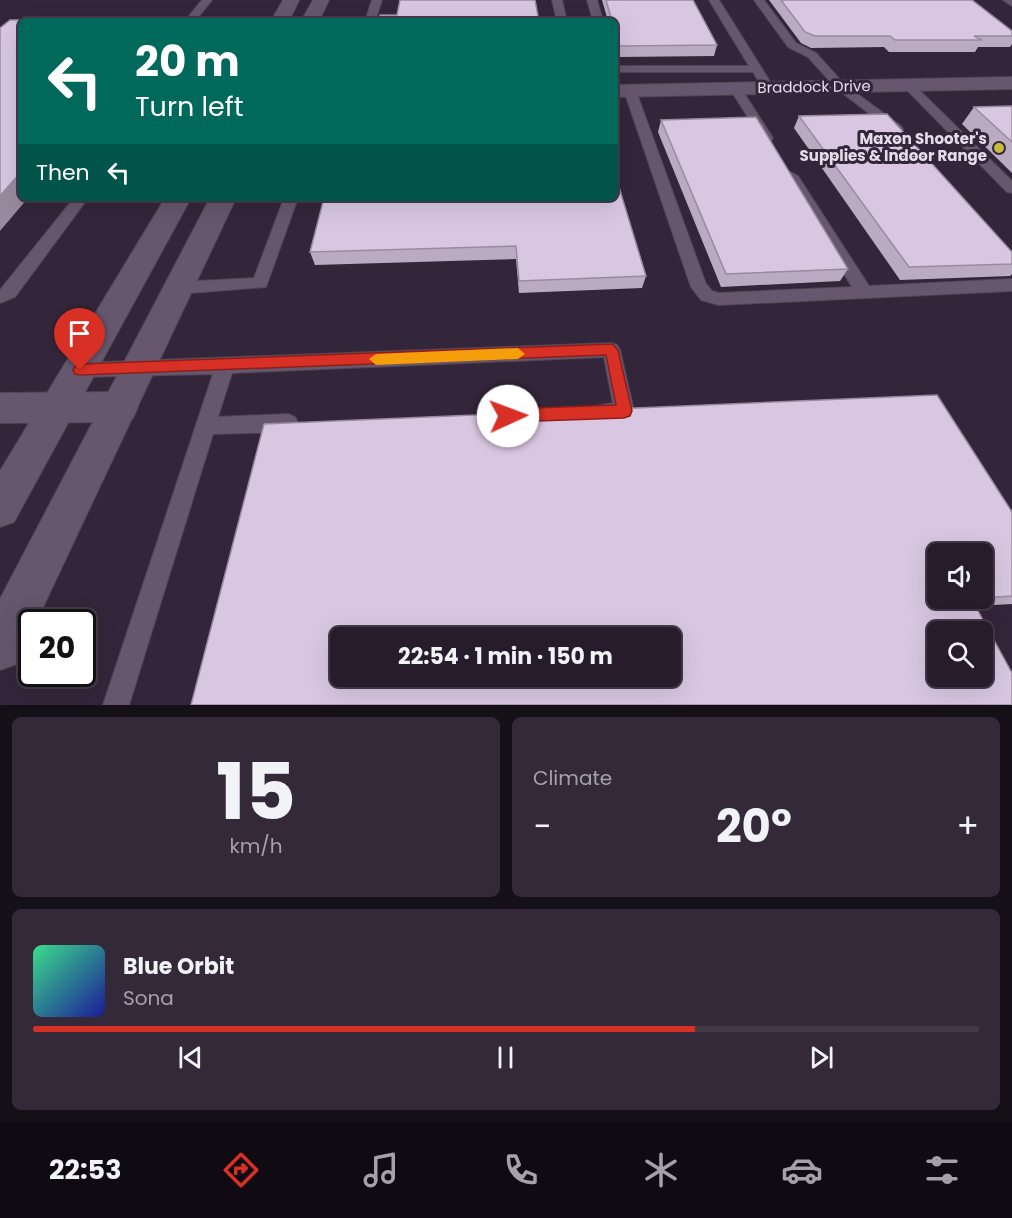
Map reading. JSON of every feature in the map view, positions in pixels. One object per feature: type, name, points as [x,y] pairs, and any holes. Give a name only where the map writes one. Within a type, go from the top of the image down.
[{"type":"main road","points":[[282,18],[291,0]]},
{"type":"main road","points":[[312,18],[321,0]]},
{"type":"main road","name":"Braddock Drive","points":[[619,90],[1012,83]]},
{"type":"main road","points":[[0,508],[176,201]]},
{"type":"main road","points":[[0,647],[222,201]]},
{"type":"main road","points":[[0,408],[120,407]]},
{"type":"lane","points":[[192,18],[207,0]]},
{"type":"lane","points":[[371,18],[377,0]]},
{"type":"lane","points":[[557,0],[561,18]]},
{"type":"lane","points":[[592,0],[597,18]]},
{"type":"lane","points":[[714,0],[768,88]]},
{"type":"lane","points":[[759,0],[792,45],[819,61],[840,87],[896,128],[903,136]]},
{"type":"lane","points":[[1008,0],[1012,3]]},
{"type":"lane","points":[[618,69],[756,69]]},
{"type":"lane","points":[[908,85],[1012,189]]},
{"type":"lane","points":[[736,89],[772,147]]},
{"type":"lane","points":[[619,90],[639,113],[699,287],[707,296],[719,299],[1012,285]]},
{"type":"lane","points":[[785,166],[864,292]]},
{"type":"lane","points":[[0,297],[9,293],[79,201]]},
{"type":"lane","points":[[178,288],[260,283],[290,201]]},
{"type":"lane","points":[[80,370],[612,350],[624,411],[588,413]]},
{"type":"lane","points":[[116,705],[225,366]]},
{"type":"lane","points":[[206,426],[301,423]]},
{"type":"building","points":[[400,0],[535,0],[538,18],[380,18],[380,15],[397,15]]},
{"type":"building","points":[[606,0],[693,0],[717,45],[620,46],[618,18],[611,18]]},
{"type":"building","points":[[781,0],[972,0],[1012,31],[1012,36],[974,36],[982,40],[895,40],[890,36],[815,36],[805,32]]},
{"type":"building","points":[[10,20],[18,20],[18,175],[0,196],[0,28]]},
{"type":"building","points":[[1012,106],[1012,142],[974,107]]},
{"type":"building","points":[[887,114],[1012,252],[1012,264],[909,267],[799,116]]},
{"type":"building","points":[[756,117],[848,269],[726,274],[661,120]]},
{"type":"building","points":[[618,184],[646,276],[519,281],[516,246],[310,252],[323,201],[618,201]]},
{"type":"building","points":[[937,395],[1012,512],[1012,596],[993,597],[993,543],[927,543],[927,609],[977,609],[984,621],[927,621],[927,687],[993,687],[993,638],[1012,673],[1012,705],[191,705],[264,424]]},
{"type":"slow traffic","points":[[376,359],[518,354]]},
{"type":"place","name":"Maxon Shooter's Supplies & Indoor Range","points":[[999,148]]},
{"type":"route","points":[[80,370],[612,350],[624,411],[508,416]]}]
